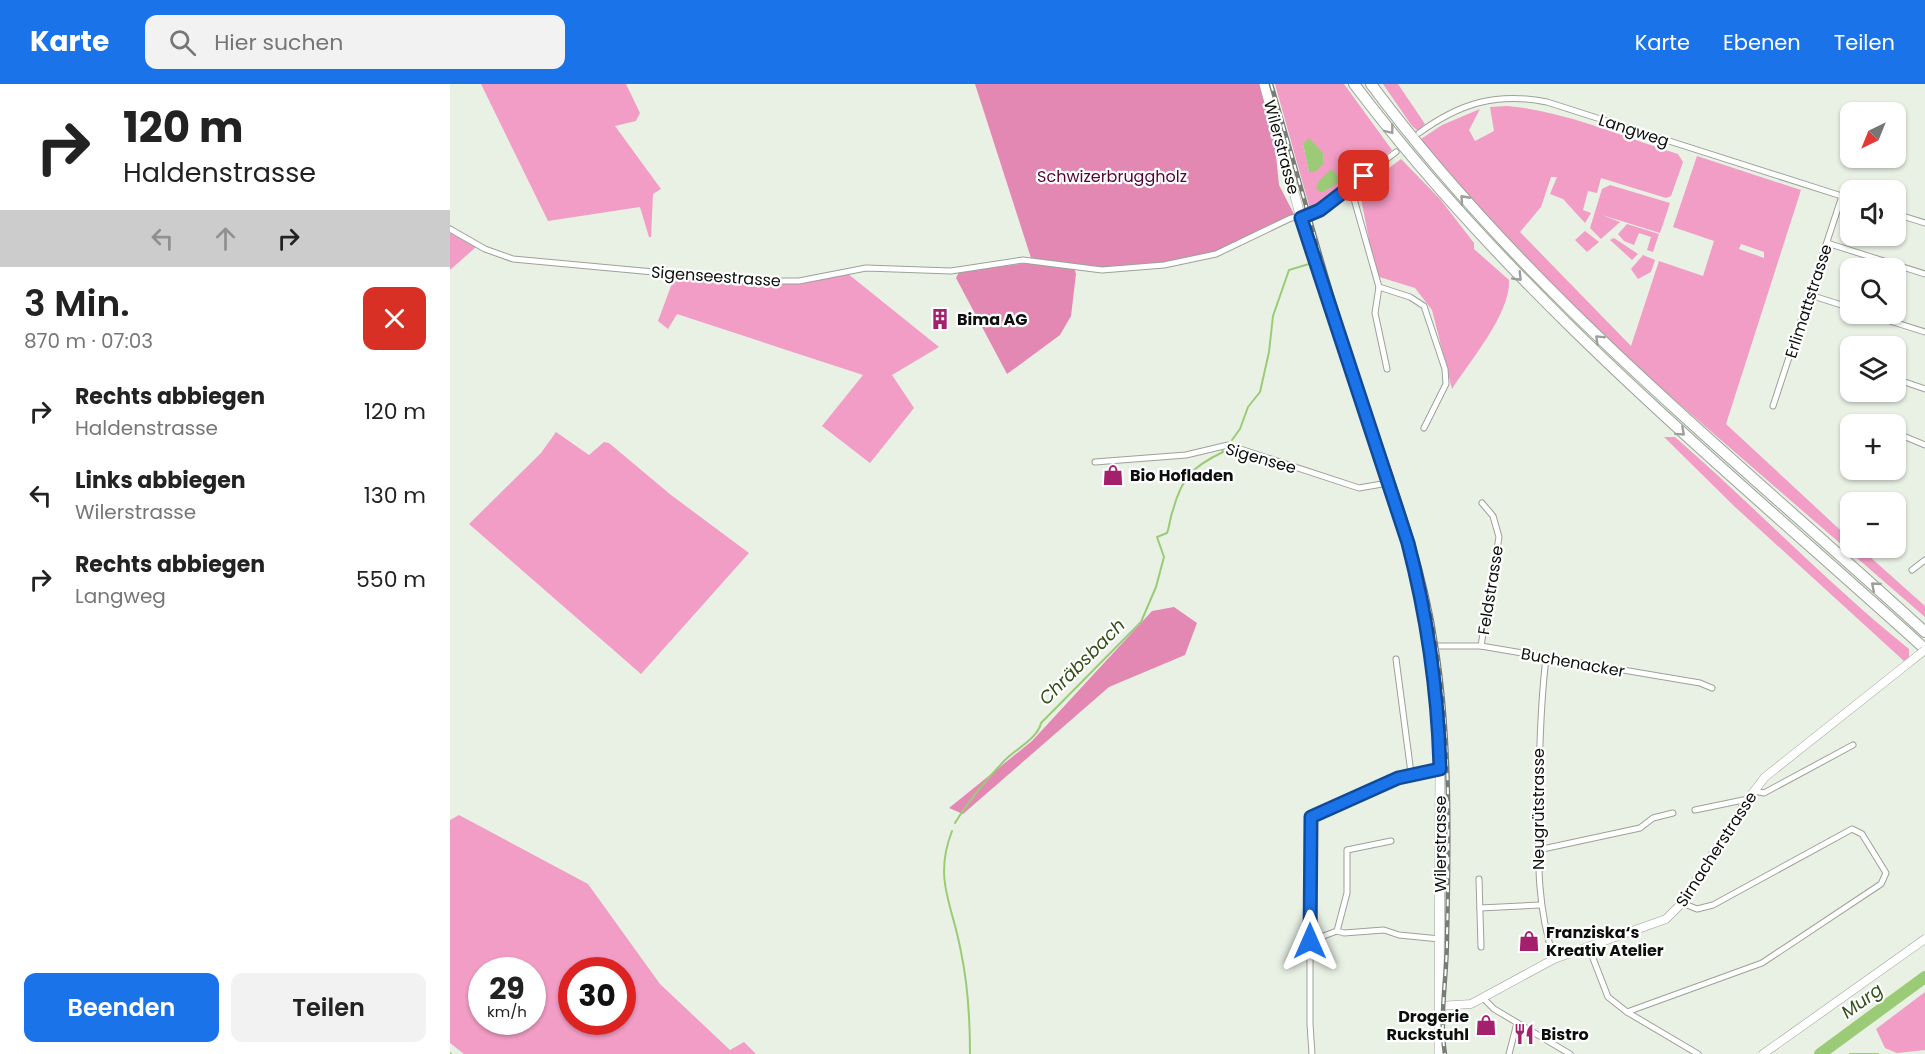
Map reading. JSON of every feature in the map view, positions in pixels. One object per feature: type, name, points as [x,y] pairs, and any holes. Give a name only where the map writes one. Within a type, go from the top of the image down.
[{"type":"highway","points":[[1354,84],[1453,206],[1557,316],[1665,418],[1925,650]]},
{"type":"highway","points":[[1371,84],[1457,191],[1566,307],[1681,415],[1923,629]]},
{"type":"highway","points":[[1911,637],[1925,656]]},
{"type":"main road","name":"Wilerstrasse","points":[[1264,84],[1301,218],[1408,543],[1431,646],[1440,769],[1442,939],[1439,1054]]},
{"type":"street","name":"Langweg","points":[[1419,134],[1448,114],[1467,105],[1496,98],[1525,98],[1547,102],[1840,195]]},
{"type":"street","points":[[1301,218],[1320,210],[1396,152]]},
{"type":"street","points":[[1349,188],[1379,287],[1375,313],[1387,369]]},
{"type":"street","name":"Erlimattstrasse","points":[[1773,406],[1840,202]]},
{"type":"street","points":[[1906,217],[1925,223]]},
{"type":"street","name":"Sigenseestrasse","points":[[450,229],[485,249],[513,259],[751,281],[799,281],[866,268],[951,271],[1023,260],[1102,270],[1164,265],[1216,254],[1291,218],[1301,218]]},
{"type":"street","points":[[1827,243],[1925,274]]},
{"type":"street","points":[[1379,287],[1410,297],[1424,306],[1445,369],[1446,384],[1425,428]]},
{"type":"street","points":[[1810,295],[1840,305]]},
{"type":"street","points":[[1900,324],[1925,332]]},
{"type":"street","points":[[1906,382],[1925,389]]},
{"type":"street","points":[[1906,437],[1925,445]]},
{"type":"street","name":"Sigensee","points":[[1095,462],[1186,455],[1228,445],[1359,488],[1388,483]]},
{"type":"street","name":"Feldstrasse","points":[[1481,646],[1499,537],[1493,516],[1482,503]]},
{"type":"street","points":[[1912,570],[1925,560]]},
{"type":"street","name":"Buchenacker","points":[[1431,646],[1481,646],[1700,683],[1712,688]]},
{"type":"street","name":"Sirnacherstrasse","points":[[1439,1006],[1466,1006],[1484,999],[1554,959],[1659,923],[1682,903],[1748,799],[1777,766],[1925,650]]},
{"type":"street","name":"Neugrütstrasse","points":[[1546,658],[1539,718],[1538,850],[1540,905],[1554,959]]},
{"type":"street","points":[[1396,659],[1411,773]]},
{"type":"street","points":[[1754,791],[1764,793],[1853,745]]},
{"type":"street","points":[[1312,1054],[1310,1024],[1311,817],[1411,773],[1440,769]]},
{"type":"street","points":[[1695,810],[1748,799]]},
{"type":"street","points":[[1538,850],[1640,828],[1653,818],[1673,813]]},
{"type":"street","points":[[1627,1012],[1750,968],[1771,958],[1881,884],[1886,873],[1862,834],[1852,829],[1713,905],[1697,909],[1682,903]]},
{"type":"street","points":[[1337,931],[1347,893],[1347,850],[1390,841]]},
{"type":"street","points":[[1479,879],[1481,947]]},
{"type":"street","points":[[1480,908],[1540,905]]},
{"type":"street","points":[[1310,941],[1318,940],[1337,931],[1344,933],[1384,930],[1399,935],[1442,939]]},
{"type":"street","points":[[1763,1054],[1925,939]]},
{"type":"street","points":[[1589,948],[1608,997],[1627,1012],[1698,1054]]},
{"type":"street","points":[[1484,999],[1490,1006],[1570,1054]]},
{"type":"street","points":[[1509,1054],[1518,1023]]},
{"type":"shaded area","points":[[481,84],[626,84],[640,113],[636,121],[615,126],[661,189],[653,194],[651,237],[649,237],[640,207],[548,221]]},
{"type":"shaded area","points":[[1275,84],[1344,84],[1392,150],[1326,201],[1310,209]],"holes":[[[1303,144],[1323,153],[1324,163],[1309,172]]]},
{"type":"shaded area","points":[[1383,84],[1398,84],[1425,124],[1418,131],[1412,126]]},
{"type":"shaded area","points":[[1507,106],[1572,119],[1678,154],[1683,162],[1671,196],[1666,198],[1601,178],[1597,193],[1588,191],[1583,210],[1591,213],[1585,223],[1563,199],[1550,194],[1557,177],[1551,177],[1541,207],[1520,232],[1631,346],[1659,261],[1703,276],[1714,241],[1673,227],[1697,156],[1801,190],[1726,424],[1840,530],[1840,543],[1669,395],[1572,306],[1474,202],[1421,139],[1442,125],[1480,109],[1469,130],[1475,141],[1494,131],[1490,107]],"holes":[[[1741,244],[1764,252],[1764,258],[1739,249]]]},
{"type":"shaded area","points":[[1309,138],[1323,153],[1324,163],[1315,172],[1309,172],[1303,144]]},
{"type":"shaded area","points":[[1401,159],[1440,199],[1474,243],[1474,249],[1509,280],[1508,293],[1497,322],[1452,389],[1432,310],[1415,288],[1376,276],[1359,188],[1387,166],[1389,168]]},
{"type":"shaded area","points":[[1331,169],[1342,180],[1320,192],[1316,188],[1319,181]]},
{"type":"shaded area","points":[[1610,185],[1670,203],[1660,233],[1602,215],[1620,222],[1601,239],[1590,228],[1602,189]]},
{"type":"shaded area","points":[[1627,224],[1659,234],[1653,252],[1647,250],[1651,237],[1639,233],[1634,245],[1624,241],[1618,234]]},
{"type":"shaded area","points":[[1585,231],[1599,242],[1587,252],[1575,240]]},
{"type":"shaded area","points":[[450,233],[476,247],[450,270]]},
{"type":"shaded area","points":[[1614,238],[1638,254],[1632,260],[1610,240]]},
{"type":"shaded area","points":[[1643,255],[1655,260],[1651,272],[1638,279],[1631,269]]},
{"type":"shaded area","points":[[847,273],[939,347],[892,375],[914,408],[870,463],[822,426],[863,375],[677,314],[668,329],[658,321],[674,278],[783,282]]},
{"type":"shaded area","points":[[556,432],[589,455],[604,442],[609,443],[671,495],[749,553],[641,674],[469,524],[541,453]]},
{"type":"shaded area","points":[[1664,437],[1675,437],[1704,463],[1849,598],[1909,649],[1909,657],[1904,661],[1734,506]]},
{"type":"shaded area","points":[[1857,558],[1871,558],[1925,606],[1925,617]]},
{"type":"shaded area","points":[[459,815],[588,884],[660,984],[730,1050],[744,1042],[756,1054],[464,1054],[450,1043],[450,820]]},
{"type":"shaded area","points":[[1925,992],[1925,1050],[1897,1053],[1885,1048],[1876,1029]]},
{"type":"green space","name":"Schwizerbruggholz","points":[[975,84],[1260,84],[1271,107],[1279,185],[1296,218],[1216,254],[1164,265],[1102,270],[1085,265],[1032,261]]},
{"type":"green space","points":[[1027,263],[1074,268],[1076,274],[1071,316],[1060,335],[1007,374],[956,278],[959,272]]},
{"type":"green space","points":[[1174,607],[1197,623],[1185,655],[1109,687],[963,814],[949,808],[1032,741],[1152,611]]},
{"type":"waterway","name":"Chräbsbach","points":[[1232,440],[1240,429],[1248,407],[1260,392],[1269,352],[1273,316],[1289,270],[1309,264]]},
{"type":"waterway","name":"Chräbsbach","points":[[955,823],[998,767],[1036,734],[1041,723],[1141,622],[1156,587],[1164,557],[1157,537],[1167,533],[1171,515],[1185,480],[1204,462],[1223,452],[1222,449]]},
{"type":"waterway","name":"Chräbsbach","points":[[952,831],[944,864],[944,878],[958,935],[965,977],[970,1054]]},
{"type":"waterway","name":"Murg","points":[[1820,1054],[1925,977]]},
{"type":"waterway","points":[[1850,1054],[1878,1054]]},
{"type":"railway","points":[[1271,84],[1343,332],[1412,539],[1430,609],[1441,680],[1447,754],[1447,953],[1443,1026],[1445,1054]]},
{"type":"place","name":"Bima AG","points":[[940,319]]},
{"type":"place","name":"Bio Hofladen","points":[[1113,475]]},
{"type":"place","name":"Franziska‘s Kreativ Atelier","points":[[1529,941]]},
{"type":"place","name":"Drogerie Ruckstuhl","points":[[1486,1025]]},
{"type":"place","name":"Bistro","points":[[1524,1034]]},
{"type":"route","points":[[1310,941],[1309,828],[1311,817],[1411,773],[1440,769],[1436,682],[1422,597],[1408,543],[1301,218],[1320,210],[1364,176]]}]
